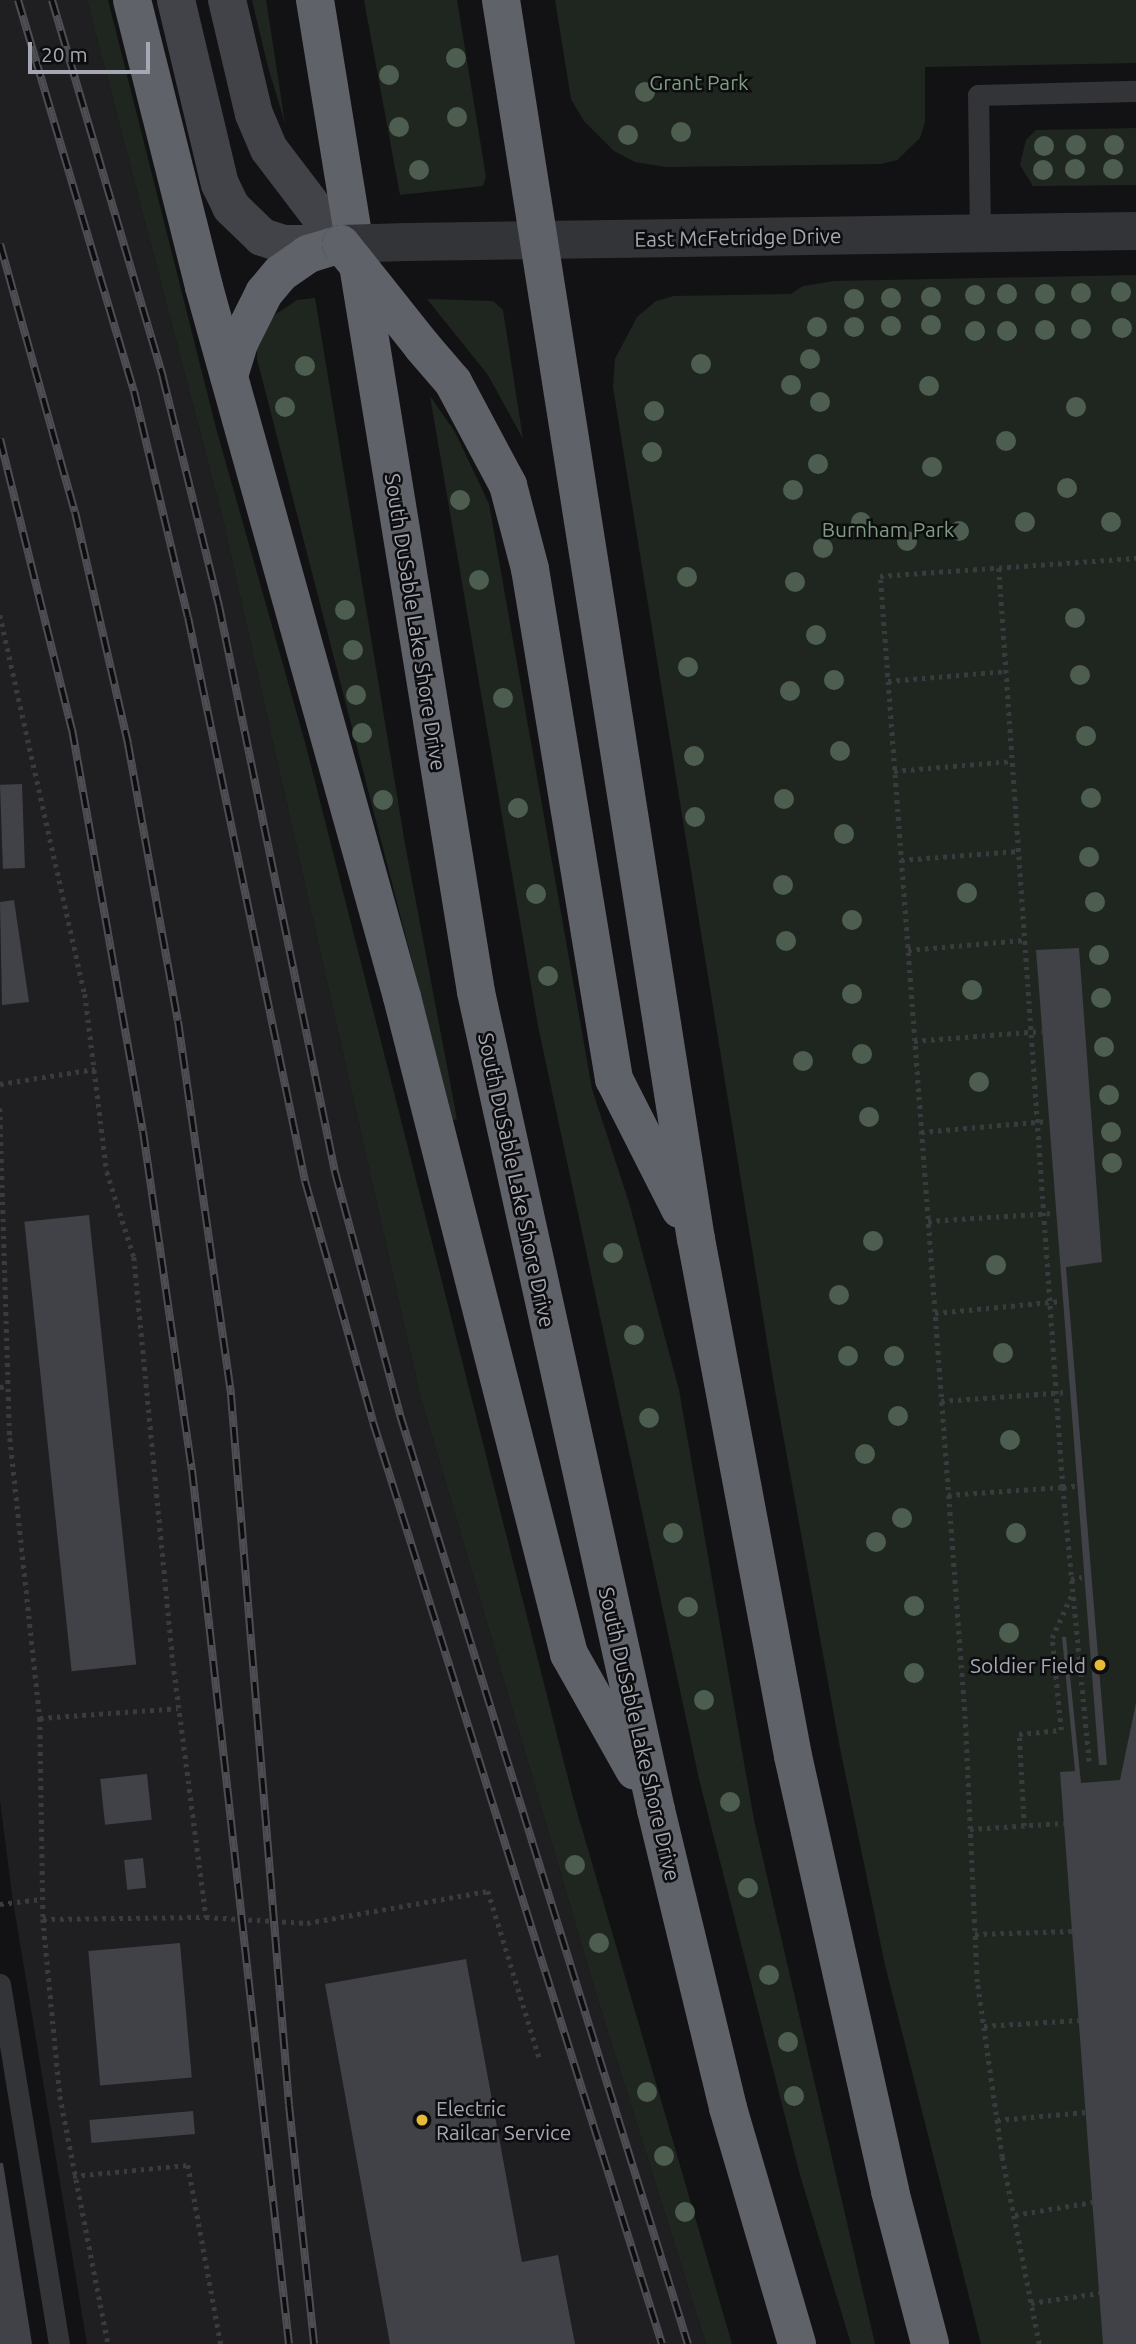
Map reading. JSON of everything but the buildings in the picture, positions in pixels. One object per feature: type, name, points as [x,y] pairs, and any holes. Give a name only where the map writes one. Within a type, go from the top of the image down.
[{"type":"highway","points":[[132,0],[229,376],[402,997],[569,1654],[656,1810]]},
{"type":"highway","name":"South DuSable Lake Shore Drive","points":[[315,0],[476,992],[656,1810],[728,2108],[797,2344]]},
{"type":"highway","points":[[501,0],[696,1238],[793,1756],[890,2191],[930,2344]]},
{"type":"highway","points":[[229,376],[239,343],[264,293],[281,273],[318,247],[422,346],[453,382],[508,485],[530,569],[614,1079],[696,1238]]},
{"type":"main road","points":[[176,0],[220,184],[231,207],[262,237],[318,247],[296,185],[269,149],[254,114],[227,0]]},
{"type":"street","name":"East McFetridge Drive","points":[[318,247],[407,242],[1136,231]]},
{"type":"lane","points":[[980,233],[978,95],[1136,91]]},
{"type":"lane","points":[[0,1984],[59,2344]]},
{"type":"path","points":[[1039,2344],[997,2120],[975,1934],[948,1495],[880,576],[1136,558]]},
{"type":"path","points":[[999,568],[1063,1487],[1090,1766]]},
{"type":"path","points":[[0,615],[82,981],[107,1172],[134,1257],[178,1708],[206,1917]]},
{"type":"path","points":[[888,681],[1006,671]]},
{"type":"path","points":[[894,771],[1012,761]]},
{"type":"path","points":[[901,860],[1018,851]]},
{"type":"path","points":[[908,950],[1025,940]]},
{"type":"path","points":[[914,1041],[1042,1031]]},
{"type":"path","points":[[0,1084],[95,1069]]},
{"type":"path","points":[[0,1108],[8,1386],[40,1718],[43,1919],[60,2096],[108,2344]]},
{"type":"path","points":[[921,1132],[1048,1121]]},
{"type":"path","points":[[928,1222],[1054,1213]]},
{"type":"path","points":[[935,1313],[1061,1301]]},
{"type":"path","points":[[0,1387],[8,1386]]},
{"type":"path","points":[[941,1401],[1068,1392]]},
{"type":"path","points":[[948,1495],[1075,1486]]},
{"type":"path","points":[[1071,1578],[1082,1577]]},
{"type":"path","points":[[1024,1826],[1019,1734],[1061,1730],[1052,1638],[1073,1592]]},
{"type":"path","points":[[40,1718],[178,1708]]},
{"type":"path","points":[[970,1829],[1064,1824]]},
{"type":"path","points":[[43,1919],[206,1917],[307,1923],[488,1891],[539,2057]]},
{"type":"path","points":[[0,1904],[42,1899]]},
{"type":"path","points":[[975,1934],[1073,1931]]},
{"type":"path","points":[[984,2026],[1079,2021]]},
{"type":"path","points":[[997,2120],[1087,2112]]},
{"type":"path","points":[[74,2176],[188,2165],[221,2344]]},
{"type":"path","points":[[1015,2215],[1093,2202]]},
{"type":"path","points":[[1031,2303],[1099,2293]]},
{"type":"shaded area","points":[[0,0],[87,0],[222,516],[420,1395],[597,1997],[706,2344],[87,2344],[13,1902],[0,1801]]},
{"type":"green space","points":[[87,0],[108,0],[216,428],[306,746],[573,1798],[732,2344],[706,2344],[597,1997],[420,1395],[222,516]]},
{"type":"green space","points":[[252,0],[266,0],[285,123],[268,67]]},
{"type":"green space","points":[[364,0],[457,0],[486,177],[483,186],[400,195]]},
{"type":"green space","name":"Grant Park","points":[[555,0],[1136,0],[1136,63],[925,67],[925,122],[920,138],[897,160],[881,164],[665,167],[635,162],[614,151],[584,121],[571,99]]},
{"type":"green space","points":[[1136,128],[1136,185],[1033,186],[1020,165],[1026,140],[1036,130]]},
{"type":"green space","name":"Burnham Park","points":[[1136,275],[1136,2344],[981,2344],[885,1965],[840,1748],[774,1385],[613,387],[615,359],[637,317],[656,301],[674,296],[791,294],[803,286],[835,281]]},
{"type":"green space","points":[[315,298],[405,844],[457,1119],[453,1120],[257,359],[257,342],[267,320],[297,300]]},
{"type":"green space","points":[[427,299],[493,301],[503,310],[523,439],[488,375]]},
{"type":"green space","points":[[430,396],[455,432],[489,504],[592,1089],[630,1206],[679,1390],[754,1820],[875,2344],[851,2344],[800,2175],[699,1779],[538,1026]]},
{"type":"railway","points":[[18,0],[134,391],[188,617],[305,1181],[373,1422],[662,2344]]},
{"type":"railway","points":[[52,0],[163,378],[219,606],[335,1172],[400,1415],[688,2344]]},
{"type":"railway","points":[[0,244],[75,512],[128,744],[178,1021],[231,1395],[289,2105],[314,2344]]},
{"type":"railway","points":[[0,439],[72,729],[143,1131],[192,1470],[289,2344]]},
{"type":"place","name":"Soldier Field","points":[[1100,1665]]},
{"type":"place","name":"Electric Railcar Service","points":[[422,2120]]}]
